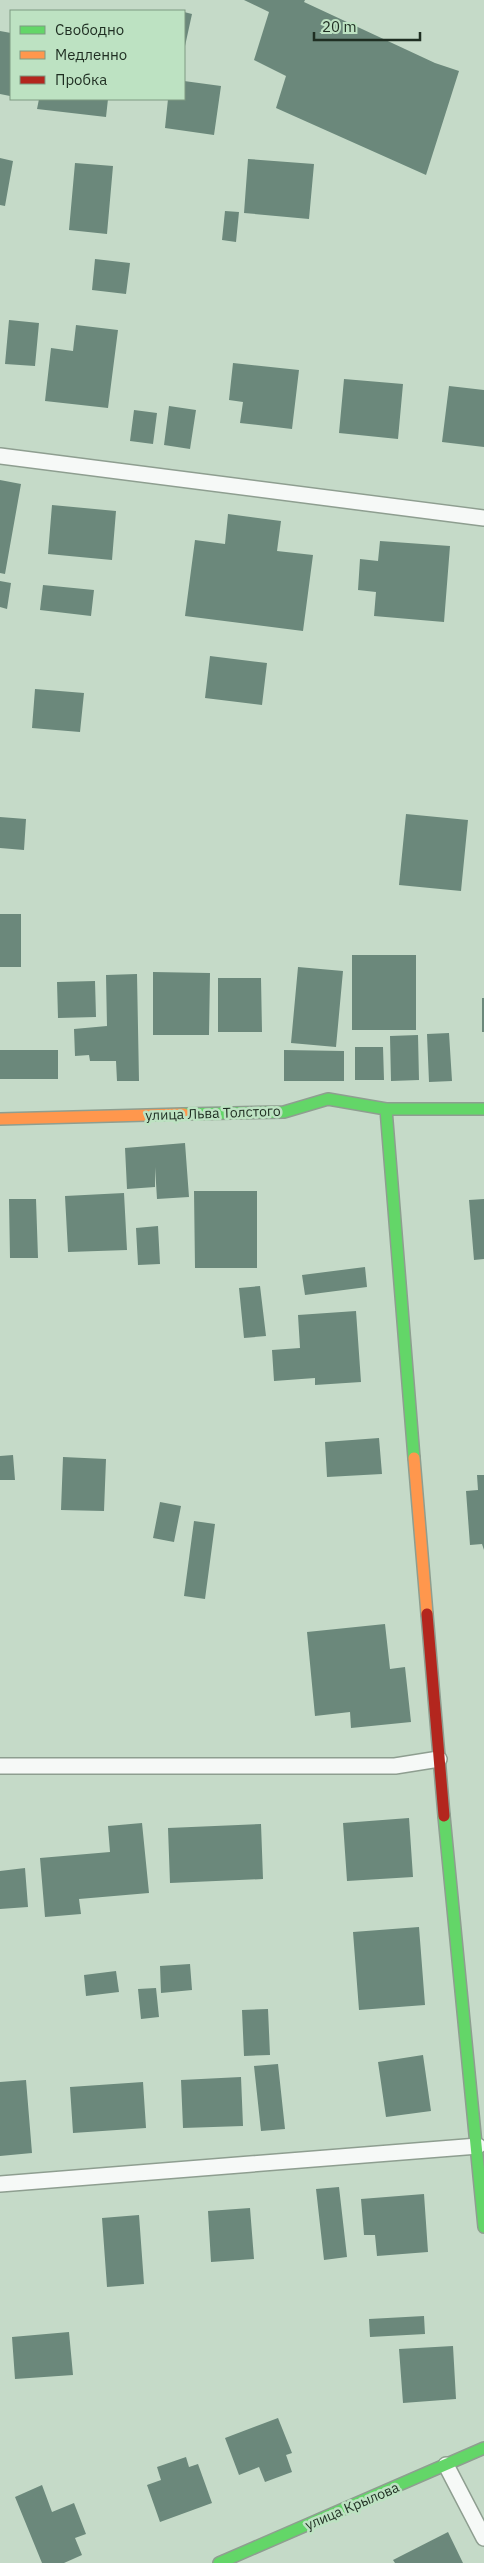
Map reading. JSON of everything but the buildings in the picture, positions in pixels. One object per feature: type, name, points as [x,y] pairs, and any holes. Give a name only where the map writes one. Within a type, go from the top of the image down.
[{"type":"street","name":"улица Льва Толстого","points":[[0,1119],[284,1112],[328,1099],[386,1109],[484,1109]]},
{"type":"street","points":[[386,1109],[439,1760],[478,2146],[484,2227]]},
{"type":"street","name":"улица Крылова","points":[[219,2563],[484,2448]]},
{"type":"lane","points":[[0,456],[484,518]]},
{"type":"lane","points":[[0,1766],[395,1766],[439,1760]]},
{"type":"lane","points":[[0,2184],[478,2146]]},
{"type":"lane","points":[[446,2465],[484,2538]]},
{"type":"traffic: fast","points":[[184,1114],[284,1112],[328,1099],[386,1109],[484,1109]]},
{"type":"traffic: fast","points":[[386,1109],[414,1458]]},
{"type":"traffic: fast","points":[[444,1816],[484,2227]]},
{"type":"traffic: fast","points":[[219,2563],[484,2448]]},
{"type":"traffic: slow","points":[[0,1119],[184,1114]]},
{"type":"traffic: slow","points":[[414,1458],[427,1614]]},
{"type":"traffic: jam","points":[[427,1614],[444,1816]]}]
